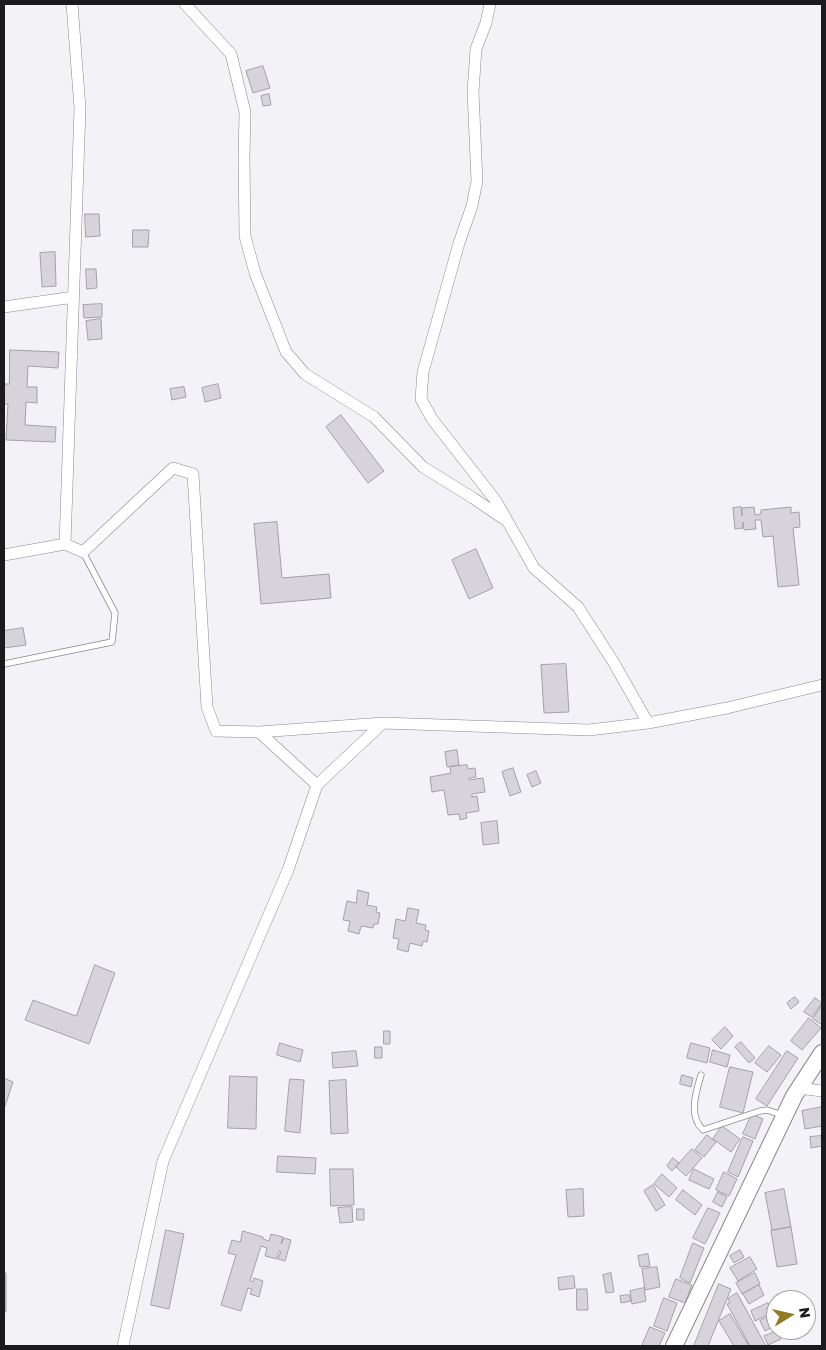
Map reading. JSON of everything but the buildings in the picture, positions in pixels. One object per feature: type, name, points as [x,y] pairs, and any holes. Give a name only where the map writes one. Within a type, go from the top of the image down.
[{"type":"street","points":[[65,544],[80,108],[72,4]]},
{"type":"street","points":[[186,4],[231,54],[245,112],[246,236],[255,273],[286,352],[305,374],[374,417],[423,467],[474,498],[507,521]]},
{"type":"street","points":[[490,4],[486,23],[476,49],[473,92],[477,181],[472,206],[459,243],[423,372],[421,399],[432,419],[496,501],[534,568],[578,607],[614,663],[648,723]]},
{"type":"street","points":[[4,308],[74,297]]},
{"type":"street","points":[[4,555],[65,544],[83,552],[173,468],[193,474],[207,706],[216,731],[259,732],[383,724],[589,730],[648,723],[727,708],[822,685]]},
{"type":"street","points":[[123,1346],[163,1161],[288,870],[317,785],[383,724]]},
{"type":"street","points":[[259,732],[317,785]]},
{"type":"street","points":[[674,1346],[784,1115],[822,1053]]},
{"type":"street","points":[[799,1088],[822,1091]]},
{"type":"lane","points":[[4,664],[112,642],[116,613],[83,552]]},
{"type":"lane","points":[[701,1075],[694,1106],[700,1126],[704,1130],[760,1111],[766,1110],[784,1115]]}]
